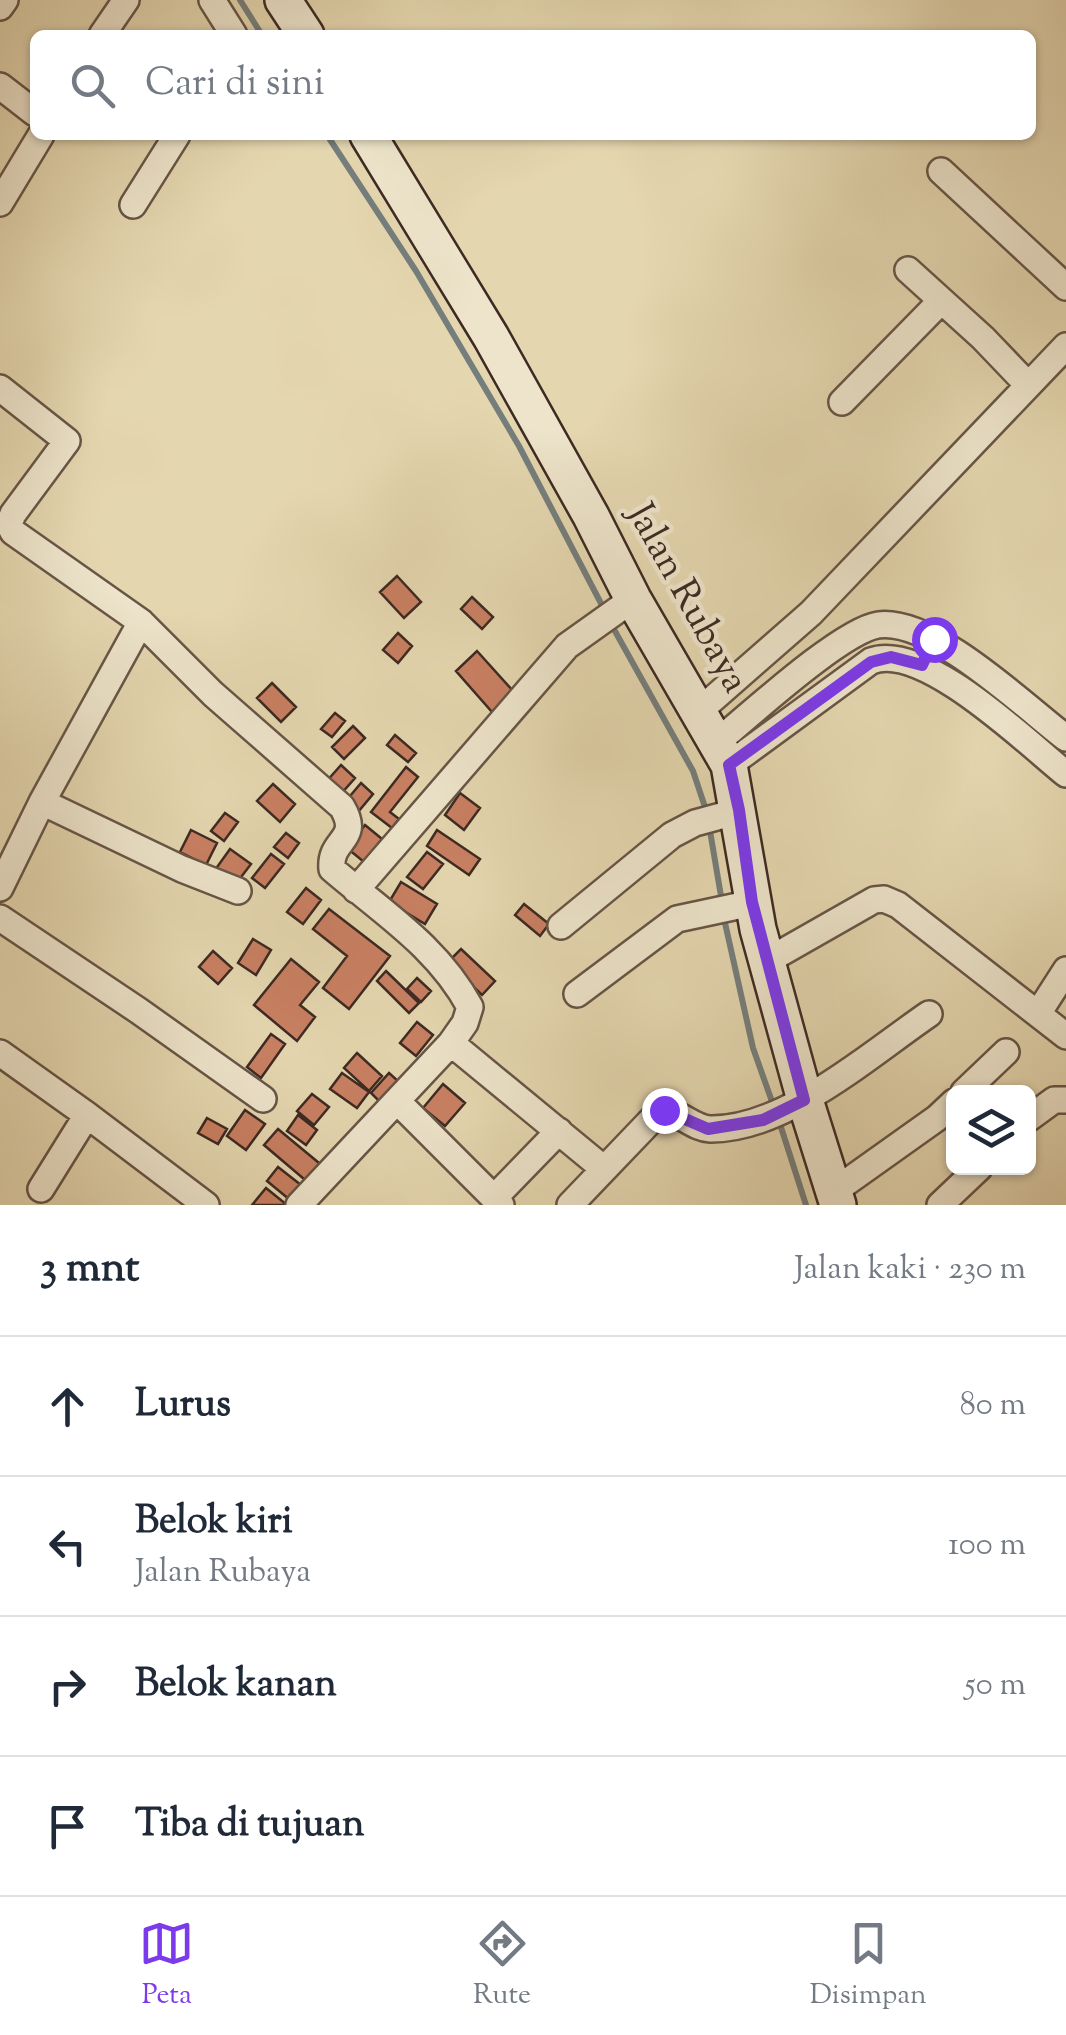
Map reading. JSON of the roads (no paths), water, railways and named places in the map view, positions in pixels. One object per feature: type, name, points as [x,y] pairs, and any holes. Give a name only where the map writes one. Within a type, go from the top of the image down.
[{"type":"street","points":[[0,7],[5,0]]},
{"type":"street","points":[[105,30],[126,0]]},
{"type":"street","points":[[212,0],[231,30]]},
{"type":"street","points":[[283,0],[303,30]]},
{"type":"street","points":[[0,86],[30,109]]},
{"type":"street","points":[[0,202],[38,140]]},
{"type":"street","points":[[134,205],[174,140]]},
{"type":"street","name":"Jalan Rubaya","points":[[371,140],[490,337],[591,516],[627,603],[723,754],[733,813],[733,906],[767,961],[786,1110],[835,1198]]},
{"type":"street","points":[[941,171],[1066,288]]},
{"type":"street","points":[[908,270],[1028,384]]},
{"type":"street","points":[[842,402],[940,302]]},
{"type":"street","points":[[698,712],[811,613],[1066,346]]},
{"type":"street","points":[[0,388],[67,441],[13,514],[13,532],[142,622],[214,694],[342,806],[350,830],[332,855],[332,869],[414,935],[454,976],[470,1006],[465,1023],[451,1043],[299,1205]]},
{"type":"street","points":[[356,890],[567,646],[627,603]]},
{"type":"street","points":[[0,888],[42,802],[142,622]]},
{"type":"street","points":[[723,754],[851,634],[878,625],[898,625],[934,639],[980,669],[1066,738]]},
{"type":"street","points":[[922,665],[934,639]]},
{"type":"street","points":[[723,754],[871,662],[891,657],[922,665],[957,687],[1066,774]]},
{"type":"street","points":[[42,802],[238,891]]},
{"type":"street","points":[[561,926],[672,834],[733,813]]},
{"type":"street","points":[[767,961],[874,900],[884,899],[898,905],[1066,1036]]},
{"type":"street","points":[[578,994],[678,919],[733,906]]},
{"type":"street","points":[[0,918],[139,1010],[263,1099]]},
{"type":"street","points":[[1039,1012],[1066,970]]},
{"type":"street","points":[[570,1205],[664,1110],[708,1129],[786,1110],[930,1014]]},
{"type":"street","points":[[451,1043],[604,1169]]},
{"type":"street","points":[[971,1085],[1006,1052]]},
{"type":"street","points":[[0,1054],[206,1205]]},
{"type":"street","points":[[1036,1113],[1054,1100],[1066,1100]]},
{"type":"street","points":[[398,1102],[498,1202],[559,1130]]},
{"type":"street","points":[[835,1198],[946,1110]]},
{"type":"street","points":[[41,1189],[87,1115]]},
{"type":"street","points":[[940,1205],[971,1175]]},
{"type":"waterway","points":[[240,0],[259,30]]},
{"type":"waterway","points":[[330,140],[416,271],[519,446],[606,613]]},
{"type":"waterway","points":[[611,624],[693,771],[707,813]]},
{"type":"waterway","points":[[709,825],[722,902]]},
{"type":"waterway","points":[[723,914],[753,1048],[775,1110]]},
{"type":"waterway","points":[[779,1121],[806,1205]]}]
